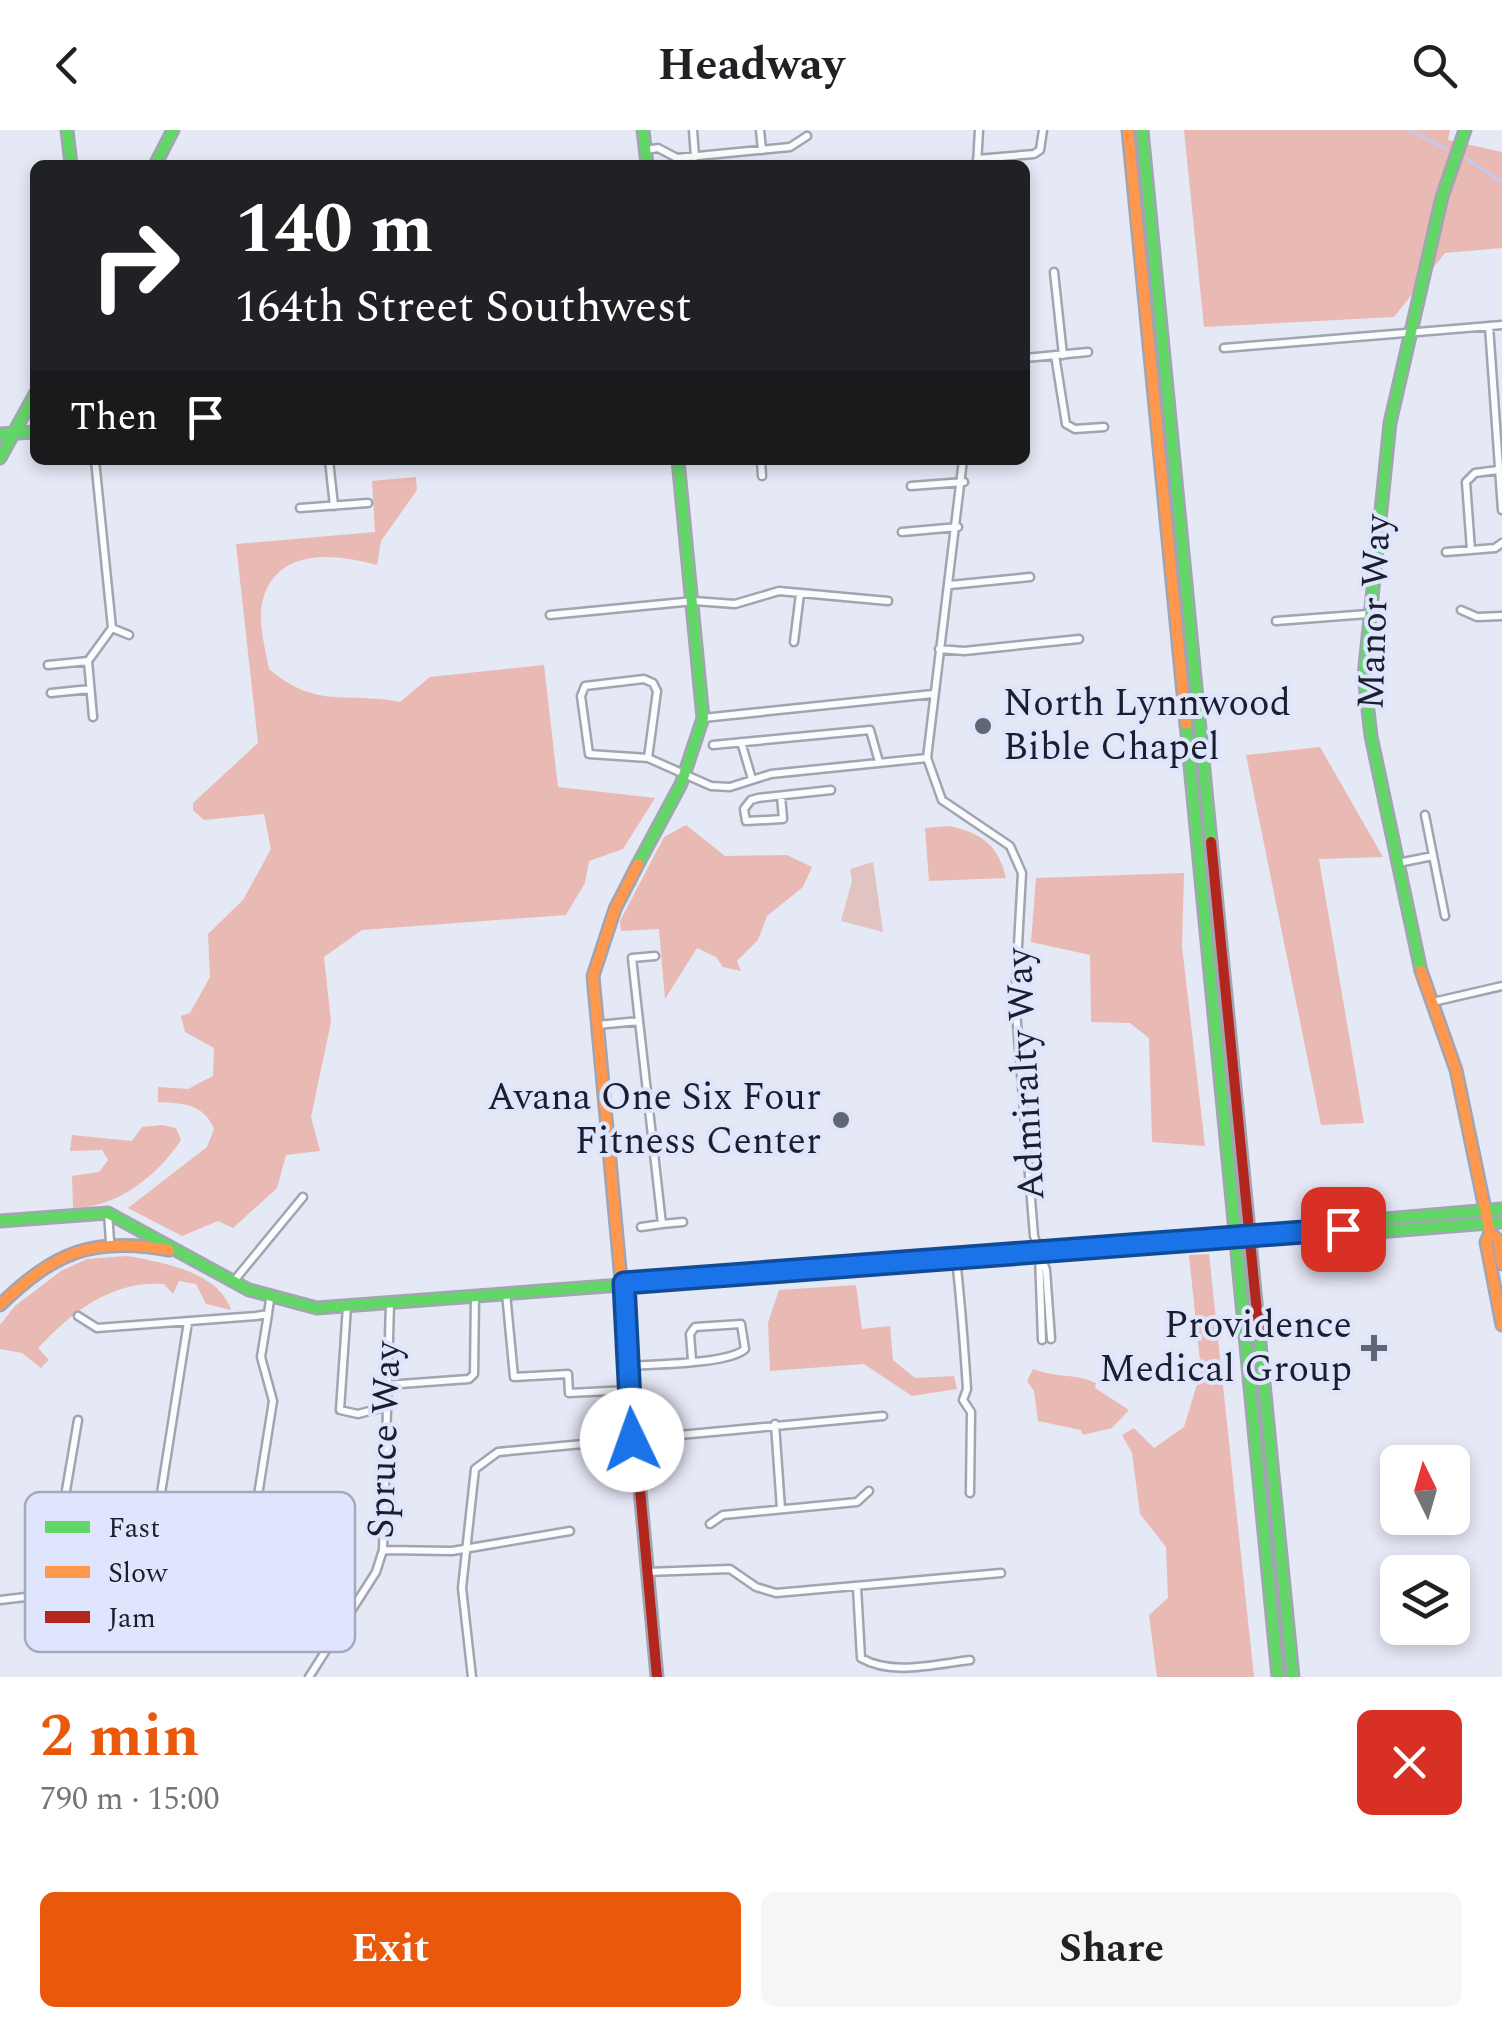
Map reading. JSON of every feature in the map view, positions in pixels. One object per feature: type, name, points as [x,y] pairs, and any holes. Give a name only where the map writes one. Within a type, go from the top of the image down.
[{"type":"main road","points":[[67,130],[70,160]]},
{"type":"main road","points":[[158,160],[173,130]]},
{"type":"main road","points":[[643,130],[647,160]]},
{"type":"main road","points":[[1128,130],[1278,1677]]},
{"type":"main road","points":[[1142,130],[1293,1677]]},
{"type":"main road","name":"Manor Way","points":[[1465,130],[1442,197],[1382,465],[1368,614],[1366,705],[1420,968],[1460,1083],[1489,1228]]},
{"type":"main road","points":[[0,458],[6,434],[30,401]]},
{"type":"main road","points":[[657,1677],[632,1440],[624,1283],[593,976],[600,937],[612,909],[698,750],[703,718],[679,465]]},
{"type":"main road","points":[[1346,1228],[1350,1222],[1502,1209]]},
{"type":"main road","points":[[0,1220],[108,1213],[233,1282],[270,1299],[298,1306],[390,1303],[1346,1228]]},
{"type":"main road","points":[[1346,1228],[1352,1234],[1489,1228],[1502,1222]]},
{"type":"main road","points":[[1489,1228],[1498,1240],[1502,1264]]},
{"type":"main road","points":[[1489,1228],[1486,1242],[1502,1325]]},
{"type":"main road","points":[[0,1305],[52,1260],[110,1241],[172,1250]]},
{"type":"street","points":[[693,130],[695,157]]},
{"type":"street","points":[[760,130],[762,150]]},
{"type":"street","points":[[977,160],[979,130]]},
{"type":"street","points":[[988,160],[1040,150],[1044,130]]},
{"type":"street","points":[[646,150],[658,148],[677,158],[695,157],[798,145],[807,136]]},
{"type":"street","points":[[1054,272],[1066,424],[1074,429],[1104,427]]},
{"type":"street","points":[[1224,348],[1502,325]]},
{"type":"street","points":[[1489,326],[1502,510]]},
{"type":"street","points":[[1030,358],[1088,352]]},
{"type":"street","points":[[93,717],[88,661],[112,628],[96,465]]},
{"type":"street","points":[[330,465],[334,506]]},
{"type":"street","points":[[761,465],[762,476]]},
{"type":"street","name":"Admiralty Way","points":[[963,465],[927,758],[942,800],[1010,846],[1022,873],[1015,999],[1046,1339]]},
{"type":"street","points":[[1471,550],[1466,482],[1474,472],[1498,470]]},
{"type":"street","points":[[912,486],[964,482]]},
{"type":"street","points":[[300,508],[368,503]]},
{"type":"street","points":[[902,532],[958,527]]},
{"type":"street","points":[[1446,552],[1502,543]]},
{"type":"street","points":[[950,586],[1030,577]]},
{"type":"street","points":[[550,615],[694,601],[735,604],[779,592],[888,601]]},
{"type":"street","points":[[794,642],[800,594]]},
{"type":"street","points":[[1461,610],[1477,617],[1502,616]]},
{"type":"street","points":[[1276,621],[1368,614]]},
{"type":"street","points":[[112,628],[129,635]]},
{"type":"street","points":[[939,649],[964,651],[1079,639]]},
{"type":"street","points":[[48,664],[88,661]]},
{"type":"street","points":[[648,758],[656,691],[653,682],[644,678],[585,686],[581,696],[589,754],[648,758],[711,786],[730,787],[771,774],[927,758]]},
{"type":"street","points":[[51,693],[90,689]]},
{"type":"street","points":[[703,718],[932,694]]},
{"type":"street","points":[[714,745],[870,730],[879,762]]},
{"type":"street","points":[[741,742],[752,780]]},
{"type":"street","points":[[782,796],[783,819],[746,821],[744,808],[751,800],[782,796],[832,790]]},
{"type":"street","points":[[1425,815],[1446,916]]},
{"type":"street","points":[[1398,863],[1433,856]]},
{"type":"street","points":[[656,956],[632,958],[662,1224]]},
{"type":"street","points":[[1434,1002],[1502,986]]},
{"type":"street","points":[[596,1026],[639,1021]]},
{"type":"street","points":[[233,1282],[303,1196]]},
{"type":"street","points":[[108,1213],[110,1241]]},
{"type":"street","points":[[641,1227],[682,1222]]},
{"type":"street","points":[[956,1259],[956,1296],[964,1311],[967,1390],[963,1400],[971,1412],[970,1492]]},
{"type":"street","points":[[506,1293],[514,1377],[568,1374],[569,1393],[630,1390]]},
{"type":"street","points":[[386,1385],[469,1379],[474,1374],[475,1296]]},
{"type":"street","points":[[258,1492],[272,1401],[261,1357],[270,1299]]},
{"type":"street","name":"Spruce Way","points":[[355,1604],[376,1572],[383,1550],[390,1303]]},
{"type":"street","points":[[347,1306],[340,1410],[358,1414],[385,1407]]},
{"type":"street","points":[[78,1316],[98,1328],[268,1314]]},
{"type":"street","points":[[161,1492],[188,1322]]},
{"type":"street","points":[[628,1366],[692,1360],[744,1353],[741,1324],[695,1328],[690,1334],[692,1360]]},
{"type":"street","points":[[472,1677],[462,1588],[470,1546],[475,1469],[498,1452],[884,1416]]},
{"type":"street","points":[[67,1492],[78,1420]]},
{"type":"street","points":[[775,1424],[782,1510]]},
{"type":"street","points":[[710,1524],[722,1515],[857,1502],[869,1490]]},
{"type":"street","points":[[383,1550],[452,1551],[570,1531]]},
{"type":"street","points":[[646,1572],[730,1568],[756,1587],[776,1593],[1001,1573]]},
{"type":"street","points":[[857,1587],[861,1658],[874,1666],[917,1667],[970,1660]]},
{"type":"street","points":[[0,1600],[25,1598]]},
{"type":"street","name":"Spruce Way","points":[[309,1677],[324,1652]]},
{"type":"shaded area","points":[[1184,130],[1450,130],[1448,140],[1502,152],[1502,248],[1445,253],[1394,317],[1204,327]]},
{"type":"shaded area","points":[[416,477],[417,490],[381,541],[377,565],[345,558],[311,558],[295,562],[271,582],[261,616],[269,669],[286,682],[317,695],[400,702],[430,677],[544,665],[558,787],[655,798],[623,849],[589,861],[585,883],[566,915],[362,930],[324,957],[331,1022],[311,1117],[320,1151],[286,1155],[277,1188],[233,1228],[218,1221],[182,1236],[128,1208],[207,1147],[214,1129],[205,1114],[192,1106],[158,1102],[158,1087],[188,1089],[213,1076],[214,1048],[185,1032],[181,1016],[190,1013],[210,977],[208,934],[243,900],[271,849],[264,814],[204,820],[193,810],[193,803],[258,743],[236,544],[375,532],[372,481]]},
{"type":"shaded area","points":[[1320,747],[1383,857],[1319,859],[1364,1123],[1321,1125],[1246,755]]},
{"type":"shaded area","points":[[686,825],[725,856],[787,855],[812,867],[803,887],[767,916],[758,940],[737,961],[741,971],[723,967],[716,957],[697,948],[665,999],[659,929],[621,931],[620,921],[664,837]]},
{"type":"shaded area","points":[[950,826],[987,843],[999,857],[1006,878],[929,881],[925,828]]},
{"type":"shaded area","points":[[873,862],[883,932],[841,921],[852,881],[850,869]]},
{"type":"shaded area","points":[[1184,873],[1182,946],[1205,1146],[1152,1142],[1149,1038],[1130,1023],[1091,1022],[1090,955],[1031,942],[1036,878]]},
{"type":"shaded area","points":[[142,1127],[176,1128],[181,1140],[160,1166],[120,1196],[73,1208],[72,1176],[99,1172],[108,1160],[102,1150],[70,1151],[72,1135],[132,1141]]},
{"type":"shaded area","points":[[1209,1254],[1254,1677],[1157,1677],[1149,1615],[1168,1598],[1166,1547],[1140,1514],[1132,1453],[1122,1435],[1134,1428],[1154,1448],[1184,1427],[1201,1371],[1189,1255]]},
{"type":"shaded area","points":[[127,1256],[172,1266],[202,1278],[225,1297],[231,1310],[206,1304],[196,1284],[179,1281],[173,1294],[164,1284],[127,1287],[95,1301],[65,1322],[38,1348],[49,1360],[41,1368],[22,1353],[0,1349],[0,1325],[15,1306],[61,1271],[87,1259]]},
{"type":"shaded area","points":[[856,1285],[862,1329],[890,1326],[893,1360],[915,1378],[954,1376],[957,1389],[912,1396],[864,1364],[770,1371],[768,1323],[779,1290]]},
{"type":"shaded area","points":[[1033,1369],[1096,1383],[1095,1388],[1129,1410],[1112,1428],[1083,1435],[1081,1430],[1038,1421],[1034,1391],[1027,1381]]},
{"type":"waterway","points":[[1409,130],[1447,149]]},
{"type":"waterway","points":[[1467,159],[1502,182]]},
{"type":"traffic: fast","points":[[67,130],[70,160]]},
{"type":"traffic: fast","points":[[158,160],[173,130]]},
{"type":"traffic: fast","points":[[643,130],[646,160]]},
{"type":"traffic: fast","points":[[1142,130],[1211,842]]},
{"type":"traffic: fast","points":[[1421,971],[1371,736],[1364,676],[1390,423],[1442,197],[1465,130]]},
{"type":"traffic: fast","points":[[0,458],[30,403]]},
{"type":"traffic: fast","points":[[0,434],[30,432]]},
{"type":"traffic: fast","points":[[638,864],[681,784],[703,718],[678,465]]},
{"type":"traffic: fast","points":[[1186,724],[1278,1677]]},
{"type":"traffic: fast","points":[[1272,1235],[1346,1229],[1350,1222],[1502,1209]]},
{"type":"traffic: fast","points":[[0,1221],[108,1213],[249,1290],[317,1308],[727,1277]]},
{"type":"traffic: fast","points":[[1346,1229],[1352,1234],[1502,1222]]},
{"type":"traffic: fast","points":[[1259,1333],[1293,1677]]},
{"type":"traffic: slow","points":[[1128,130],[1186,724]]},
{"type":"traffic: slow","points":[[622,1291],[593,976],[615,909],[638,864]]},
{"type":"traffic: slow","points":[[1421,971],[1456,1070],[1490,1233],[1498,1240],[1502,1264]]},
{"type":"traffic: slow","points":[[1490,1233],[1486,1242],[1502,1325]]},
{"type":"traffic: slow","points":[[1202,1240],[1272,1235]]},
{"type":"traffic: slow","points":[[727,1277],[1202,1240]]},
{"type":"traffic: slow","points":[[0,1305],[39,1272],[77,1252],[118,1245],[169,1250]]},
{"type":"traffic: jam","points":[[1211,842],[1259,1333]]},
{"type":"traffic: jam","points":[[622,1291],[657,1677]]},
{"type":"place","name":"North Lynnwood Bible Chapel","points":[[983,726]]},
{"type":"place","name":"Avana One Six Four Fitness Center","points":[[841,1120]]},
{"type":"place","name":"Providence Medical Group","points":[[1374,1348]]},
{"type":"route","points":[[632,1440],[624,1283],[1343,1229]]}]
